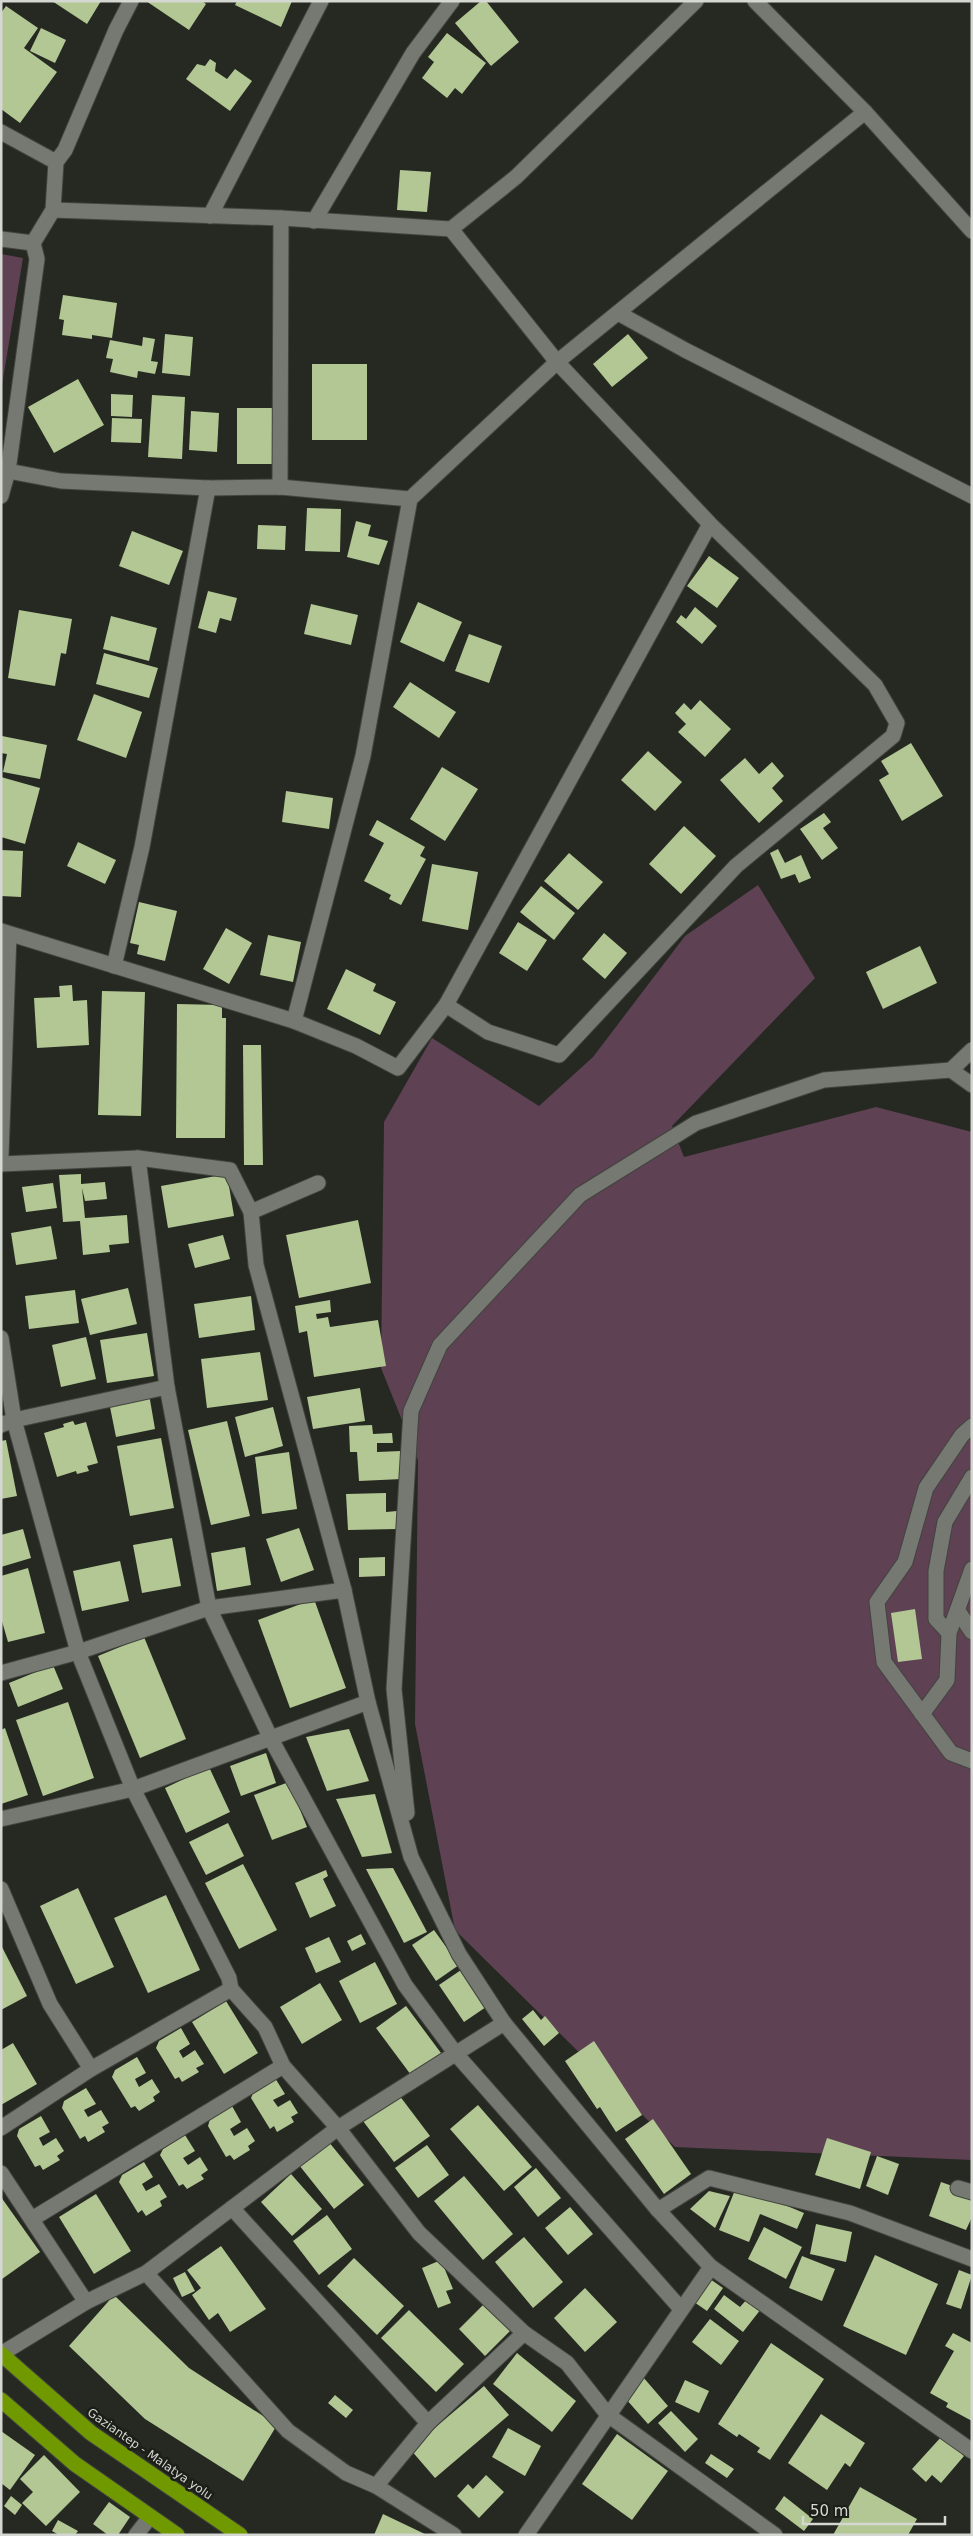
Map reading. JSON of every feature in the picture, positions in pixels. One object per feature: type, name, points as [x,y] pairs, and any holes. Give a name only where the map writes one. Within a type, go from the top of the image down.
[{"type":"highway","name":"Gaziantep - Malatya yolu","points":[[1,2354],[90,2433],[240,2535]]},
{"type":"highway","points":[[1,2400],[75,2464],[177,2535]]},
{"type":"street","points":[[1,496],[8,472],[37,259],[33,243],[53,210],[56,162],[65,150],[116,30],[131,1]]},
{"type":"street","points":[[210,216],[321,1]]},
{"type":"street","points":[[314,221],[413,53],[452,1]]},
{"type":"street","points":[[53,210],[280,218],[451,229],[516,177],[696,1]]},
{"type":"street","points":[[755,1],[865,112],[972,231]]},
{"type":"street","points":[[294,1021],[363,756],[410,499],[557,362],[865,112]]},
{"type":"street","points":[[1,132],[56,162]]},
{"type":"street","points":[[280,218],[280,487]]},
{"type":"street","points":[[446,1005],[488,1032],[559,1056],[736,866],[893,736],[897,723],[875,685],[710,524],[557,362],[451,229]]},
{"type":"street","points":[[1,239],[33,243]]},
{"type":"street","points":[[618,313],[685,350],[972,496]]},
{"type":"street","points":[[8,472],[60,481],[208,488],[280,487],[410,499]]},
{"type":"street","points":[[114,966],[142,847],[208,488]]},
{"type":"street","points":[[1,1156],[5,933],[294,1021],[356,1046],[398,1068],[446,1005],[710,524]]},
{"type":"street","points":[[951,1070],[972,1050]]},
{"type":"street","points":[[411,1857],[394,1688],[411,1412],[440,1345],[580,1195],[696,1123],[824,1080],[951,1070],[972,1084]]},
{"type":"street","points":[[1,1164],[138,1158],[230,1170],[251,1212],[256,1265],[344,1590],[368,1702],[411,1857],[459,1954],[504,2023],[658,2210],[711,2267],[972,2451]]},
{"type":"street","points":[[138,1158],[167,1387],[208,1608],[271,1739],[405,1985],[456,2054],[682,2310]]},
{"type":"street","points":[[251,1212],[318,1183]]},
{"type":"street","points":[[1,1338],[8,1422],[78,1652],[133,1789],[229,1978],[230,1989],[264,2027],[284,2066],[338,2128],[419,2233],[524,2332],[567,2363],[608,2415],[775,2535]]},
{"type":"street","points":[[8,1422],[167,1387]]},
{"type":"street","points":[[972,1426],[962,1435],[926,1488],[905,1562],[877,1602],[884,1662],[951,1753],[972,1761]]},
{"type":"street","points":[[949,1633],[936,1619],[936,1571],[944,1522],[972,1477]]},
{"type":"street","points":[[922,1714],[947,1680],[949,1633],[972,1569]]},
{"type":"street","points":[[1,1672],[78,1652],[208,1608],[344,1590]]},
{"type":"street","points":[[958,1611],[972,1632]]},
{"type":"street","points":[[1,1819],[133,1789],[368,1702]]},
{"type":"street","points":[[1,1889],[50,2004],[91,2069]]},
{"type":"street","points":[[1,2128],[91,2069],[230,1989]]},
{"type":"street","points":[[1,2354],[86,2302],[146,2274],[338,2128],[504,2023]]},
{"type":"street","points":[[32,2219],[284,2066]]},
{"type":"street","points":[[1,2173],[86,2302]]},
{"type":"street","points":[[658,2210],[709,2178],[850,2213],[972,2259]]},
{"type":"street","points":[[232,2208],[428,2424]]},
{"type":"street","points":[[526,2535],[711,2267]]},
{"type":"street","points":[[146,2274],[288,2431],[346,2473],[376,2486],[454,2535]]},
{"type":"street","points":[[376,2486],[428,2424],[524,2332]]},
{"type":"street","points":[[136,2535],[150,2517]]},
{"type":"shaded area","points":[[1,254],[23,258],[1,391]]},
{"type":"shaded area","points":[[758,885],[815,978],[672,1126],[684,1157],[876,1107],[972,1132],[972,2160],[675,2147],[455,1930],[415,1724],[418,1460],[381,1368],[384,1122],[432,1038],[539,1106],[593,1057],[685,936]]},
{"type":"building","points":[[52,1],[101,1],[87,24]]},
{"type":"building","points":[[146,1],[202,1],[206,4],[189,30]]},
{"type":"building","points":[[237,1],[292,1],[281,27],[235,5]]},
{"type":"building","points":[[481,1],[486,1],[519,42],[491,66],[455,23]]},
{"type":"building","points":[[6,6],[38,28],[24,48],[57,72],[20,123],[1,109],[1,13]]},
{"type":"building","points":[[41,28],[66,40],[55,63],[30,51]]},
{"type":"building","points":[[447,33],[486,63],[462,94],[455,88],[447,98],[422,78],[434,62],[428,57]]},
{"type":"building","points":[[210,59],[216,63],[215,71],[227,79],[235,69],[252,81],[230,111],[186,79],[197,64],[205,66]]},
{"type":"building","points":[[400,170],[431,172],[427,212],[397,210]]},
{"type":"building","points":[[63,295],[117,303],[112,338],[92,335],[92,339],[62,335],[64,320],[59,319]]},
{"type":"building","points":[[165,334],[193,337],[190,376],[162,373]]},
{"type":"building","points":[[628,334],[648,358],[612,387],[593,364]]},
{"type":"building","points":[[143,337],[155,339],[151,361],[158,362],[155,374],[138,371],[137,378],[110,372],[113,359],[106,358],[110,340],[142,346]]},
{"type":"building","points":[[312,364],[367,364],[367,440],[312,440]]},
{"type":"building","points":[[78,379],[104,425],[54,453],[28,407]]},
{"type":"building","points":[[111,394],[133,395],[132,417],[111,416]]},
{"type":"building","points":[[152,395],[185,397],[182,459],[148,457]]},
{"type":"building","points":[[237,408],[273,408],[273,464],[237,464]]},
{"type":"building","points":[[191,411],[219,413],[217,452],[189,450]]},
{"type":"building","points":[[112,418],[142,419],[141,443],[111,442]]},
{"type":"building","points":[[307,508],[341,509],[340,552],[305,551]]},
{"type":"building","points":[[356,521],[371,525],[368,536],[388,541],[379,565],[347,557]]},
{"type":"building","points":[[258,525],[286,526],[285,550],[257,549]]},
{"type":"building","points":[[132,531],[183,551],[169,585],[119,566]]},
{"type":"building","points":[[709,556],[739,578],[717,608],[687,586]]},
{"type":"building","points":[[208,591],[237,598],[231,621],[220,618],[216,633],[198,628]]},
{"type":"building","points":[[418,602],[462,622],[444,662],[400,642]]},
{"type":"building","points":[[311,604],[358,615],[351,645],[304,634]]},
{"type":"building","points":[[695,607],[717,626],[702,644],[676,622],[681,615],[686,619]]},
{"type":"building","points":[[19,610],[72,619],[66,654],[61,653],[55,686],[8,678]]},
{"type":"building","points":[[111,616],[157,628],[149,661],[103,649]]},
{"type":"building","points":[[469,634],[502,646],[489,683],[455,671]]},
{"type":"building","points":[[104,653],[158,668],[149,698],[96,684]]},
{"type":"building","points":[[410,682],[456,712],[439,738],[393,707]]},
{"type":"building","points":[[94,694],[142,712],[126,758],[77,740]]},
{"type":"building","points":[[700,700],[731,729],[705,757],[678,732],[686,724],[675,713],[684,703],[691,710]]},
{"type":"building","points":[[2,736],[47,745],[40,779],[3,772],[7,754],[1,753]]},
{"type":"building","points":[[911,743],[943,796],[902,821],[879,780],[889,774],[881,761]]},
{"type":"building","points":[[648,751],[682,782],[655,811],[621,780]]},
{"type":"building","points":[[745,758],[759,774],[772,762],[784,776],[772,788],[783,801],[759,823],[720,780]]},
{"type":"building","points":[[442,767],[478,789],[445,841],[410,819]]},
{"type":"building","points":[[1,777],[40,788],[25,844],[1,837]]},
{"type":"building","points":[[286,791],[333,798],[329,829],[282,822]]},
{"type":"building","points":[[824,813],[831,822],[823,828],[838,848],[822,860],[800,829]]},
{"type":"building","points":[[377,820],[425,847],[420,856],[426,859],[401,905],[389,899],[391,895],[364,881],[384,843],[369,835]]},
{"type":"building","points":[[684,826],[716,856],[681,894],[649,864]]},
{"type":"building","points":[[78,842],[116,860],[105,884],[67,866]]},
{"type":"building","points":[[778,849],[785,863],[801,855],[811,878],[799,883],[795,874],[781,879],[770,853]]},
{"type":"building","points":[[1,850],[23,851],[21,897],[1,896]]},
{"type":"building","points":[[569,853],[603,882],[578,910],[544,881]]},
{"type":"building","points":[[432,864],[478,872],[468,930],[422,921]]},
{"type":"building","points":[[541,886],[575,913],[554,940],[520,912]]},
{"type":"building","points":[[139,902],[177,911],[165,961],[137,954],[139,945],[130,943]]},
{"type":"building","points":[[518,922],[547,940],[527,971],[499,953]]},
{"type":"building","points":[[226,928],[252,943],[229,984],[203,969]]},
{"type":"building","points":[[604,933],[627,953],[605,979],[582,959]]},
{"type":"building","points":[[268,935],[301,942],[293,982],[260,975]]},
{"type":"building","points":[[920,946],[937,983],[883,1009],[866,972]]},
{"type":"building","points":[[346,969],[376,984],[373,991],[396,1002],[380,1035],[327,1009]]},
{"type":"building","points":[[72,985],[73,1001],[87,1000],[89,1045],[37,1048],[34,998],[60,997],[59,986]]},
{"type":"building","points":[[102,991],[145,992],[141,1116],[98,1115]]},
{"type":"building","points":[[177,1004],[222,1005],[222,1018],[226,1018],[225,1138],[176,1138]]},
{"type":"building","points":[[243,1045],[261,1045],[263,1165],[244,1165]]},
{"type":"building","points":[[81,1174],[81,1184],[105,1182],[107,1199],[85,1201],[82,1188],[85,1218],[127,1215],[129,1243],[109,1245],[110,1252],[83,1255],[80,1221],[63,1222],[59,1175]]},
{"type":"building","points":[[227,1174],[234,1216],[168,1228],[161,1186]]},
{"type":"building","points":[[53,1183],[57,1208],[26,1212],[22,1187]]},
{"type":"building","points":[[358,1220],[371,1283],[299,1298],[286,1235]]},
{"type":"building","points":[[51,1226],[57,1259],[16,1265],[11,1233]]},
{"type":"building","points":[[223,1235],[230,1259],[195,1268],[188,1244]]},
{"type":"building","points":[[128,1288],[137,1324],[90,1335],[81,1299]]},
{"type":"building","points":[[75,1290],[79,1323],[29,1329],[25,1296]]},
{"type":"building","points":[[251,1296],[255,1330],[199,1338],[194,1304]]},
{"type":"building","points":[[330,1300],[331,1312],[316,1314],[317,1319],[328,1317],[330,1327],[378,1320],[386,1366],[314,1377],[307,1331],[299,1333],[295,1306]]},
{"type":"building","points":[[147,1333],[154,1376],[107,1383],[100,1340]]},
{"type":"building","points":[[86,1337],[96,1379],[61,1387],[52,1345]]},
{"type":"building","points":[[260,1352],[268,1400],[207,1408],[201,1359]]},
{"type":"building","points":[[360,1388],[365,1421],[313,1429],[307,1397]]},
{"type":"building","points":[[149,1394],[155,1429],[116,1437],[109,1402]]},
{"type":"building","points":[[273,1407],[283,1446],[245,1457],[235,1417]]},
{"type":"building","points":[[73,1421],[75,1425],[86,1422],[98,1463],[87,1466],[89,1471],[77,1474],[76,1471],[57,1477],[44,1433],[64,1427],[63,1424]]},
{"type":"building","points":[[227,1421],[250,1516],[211,1525],[188,1430]]},
{"type":"building","points":[[372,1425],[373,1434],[392,1433],[393,1443],[377,1443],[377,1452],[401,1451],[402,1479],[359,1481],[357,1452],[350,1452],[349,1426]]},
{"type":"building","points":[[161,1438],[174,1508],[130,1516],[117,1446]]},
{"type":"building","points":[[6,1440],[17,1496],[1,1499],[1,1441]]},
{"type":"building","points":[[289,1452],[297,1509],[262,1514],[255,1457]]},
{"type":"building","points":[[386,1493],[386,1512],[397,1511],[397,1529],[348,1530],[346,1494]]},
{"type":"building","points":[[299,1528],[314,1570],[281,1582],[266,1539]]},
{"type":"building","points":[[23,1529],[31,1558],[1,1567],[1,1535]]},
{"type":"building","points":[[172,1538],[181,1586],[142,1593],[133,1545]]},
{"type":"building","points":[[245,1547],[251,1585],[217,1591],[211,1553]]},
{"type":"building","points":[[385,1557],[385,1576],[359,1577],[359,1558]]},
{"type":"building","points":[[120,1561],[129,1601],[82,1611],[73,1571]]},
{"type":"building","points":[[28,1568],[45,1633],[8,1642],[1,1618],[1,1576]]},
{"type":"building","points":[[314,1599],[346,1688],[290,1708],[258,1620]]},
{"type":"building","points":[[915,1609],[922,1659],[898,1662],[891,1613]]},
{"type":"building","points":[[144,1637],[186,1739],[140,1758],[98,1656]]},
{"type":"building","points":[[53,1665],[63,1689],[18,1707],[9,1683]]},
{"type":"building","points":[[68,1702],[94,1778],[43,1796],[16,1720]]},
{"type":"building","points":[[5,1728],[28,1795],[1,1804],[1,1730]]},
{"type":"building","points":[[349,1729],[369,1781],[327,1791],[306,1737]]},
{"type":"building","points":[[266,1753],[276,1783],[241,1796],[230,1766]]},
{"type":"building","points":[[209,1767],[230,1812],[186,1833],[165,1788]]},
{"type":"building","points":[[289,1782],[307,1827],[272,1840],[254,1795]]},
{"type":"building","points":[[375,1794],[392,1853],[362,1857],[336,1799]]},
{"type":"building","points":[[228,1823],[244,1856],[206,1875],[189,1842]]},
{"type":"building","points":[[243,1864],[277,1930],[239,1949],[205,1883]]},
{"type":"building","points":[[393,1868],[427,1932],[404,1943],[366,1869]]},
{"type":"building","points":[[326,1870],[328,1876],[323,1879],[336,1906],[310,1918],[295,1883]]},
{"type":"building","points":[[78,1888],[114,1967],[76,1984],[40,1906]]},
{"type":"building","points":[[166,1895],[200,1970],[148,1993],[114,1918]]},
{"type":"building","points":[[434,1930],[459,1965],[436,1981],[412,1945]]},
{"type":"building","points":[[361,1934],[366,1944],[352,1951],[347,1941]]},
{"type":"building","points":[[329,1937],[341,1962],[316,1973],[305,1948]]},
{"type":"building","points":[[1,1945],[27,1996],[1,2010]]},
{"type":"building","points":[[375,1962],[397,2004],[360,2023],[339,1981]]},
{"type":"building","points":[[461,1970],[486,2007],[464,2022],[439,1985]]},
{"type":"building","points":[[320,1983],[342,2020],[302,2044],[280,2007]]},
{"type":"building","points":[[226,2001],[258,2053],[224,2074],[192,2022]]},
{"type":"building","points":[[406,2006],[441,2053],[411,2075],[376,2028]]},
{"type":"building","points":[[533,2010],[541,2020],[545,2016],[559,2033],[544,2046],[522,2019]]},
{"type":"building","points":[[181,2028],[190,2044],[179,2051],[183,2058],[195,2050],[204,2064],[196,2068],[199,2072],[182,2082],[179,2077],[175,2079],[156,2048],[159,2041]]},
{"type":"building","points":[[594,2041],[642,2115],[616,2132],[600,2107],[597,2109],[565,2061]]},
{"type":"building","points":[[13,2043],[37,2084],[1,2105],[1,2050]]},
{"type":"building","points":[[137,2057],[146,2073],[135,2079],[139,2087],[152,2079],[160,2092],[153,2097],[155,2101],[139,2111],[135,2106],[131,2108],[112,2077],[115,2070]]},
{"type":"building","points":[[275,2078],[285,2094],[273,2100],[278,2107],[290,2100],[298,2113],[291,2117],[294,2122],[277,2132],[274,2126],[270,2129],[251,2098],[254,2091]]},
{"type":"building","points":[[86,2088],[96,2104],[84,2110],[88,2117],[101,2110],[109,2123],[102,2127],[105,2132],[88,2142],[85,2136],[80,2139],[62,2108],[64,2101]]},
{"type":"building","points":[[399,2095],[430,2136],[394,2162],[363,2121]]},
{"type":"building","points":[[478,2105],[532,2167],[504,2191],[450,2129]]},
{"type":"building","points":[[232,2106],[241,2122],[230,2129],[234,2136],[247,2128],[255,2141],[248,2146],[250,2150],[234,2160],[230,2155],[226,2157],[208,2126],[210,2119]]},
{"type":"building","points":[[41,2116],[50,2132],[39,2138],[43,2146],[56,2138],[64,2151],[57,2156],[60,2160],[43,2170],[40,2165],[35,2167],[17,2136],[19,2129]]},
{"type":"building","points":[[653,2119],[691,2174],[664,2194],[625,2139]]},
{"type":"building","points":[[185,2135],[195,2151],[183,2158],[188,2165],[200,2157],[208,2170],[201,2175],[204,2179],[187,2189],[183,2184],[179,2186],[160,2155],[163,2149]]},
{"type":"building","points":[[827,2138],[871,2152],[860,2189],[815,2175]]},
{"type":"building","points":[[328,2141],[364,2185],[334,2209],[299,2165]]},
{"type":"building","points":[[427,2145],[449,2175],[418,2198],[395,2168]]},
{"type":"building","points":[[877,2156],[899,2164],[888,2195],[866,2186]]},
{"type":"building","points":[[144,2162],[153,2177],[142,2184],[146,2191],[159,2184],[167,2197],[160,2201],[162,2206],[146,2216],[142,2210],[138,2213],[119,2182],[122,2175]]},
{"type":"building","points":[[536,2168],[561,2198],[538,2217],[514,2187]]},
{"type":"building","points":[[291,2174],[322,2209],[292,2236],[261,2202]]},
{"type":"building","points":[[464,2176],[513,2234],[483,2260],[434,2201]]},
{"type":"building","points":[[941,2182],[972,2193],[972,2217],[966,2230],[929,2216]]},
{"type":"building","points":[[737,2185],[804,2213],[797,2229],[760,2214],[749,2242],[719,2230]]},
{"type":"building","points":[[709,2191],[730,2196],[715,2228],[690,2209]]},
{"type":"building","points":[[96,2194],[131,2251],[94,2274],[59,2217]]},
{"type":"building","points":[[1,2197],[40,2252],[2,2279],[1,2278]]},
{"type":"building","points":[[570,2207],[593,2234],[568,2255],[545,2228]]},
{"type":"building","points":[[327,2215],[352,2249],[319,2275],[293,2241]]},
{"type":"building","points":[[816,2224],[852,2232],[846,2262],[810,2254]]},
{"type":"building","points":[[764,2227],[802,2247],[786,2279],[748,2259]]},
{"type":"building","points":[[524,2237],[563,2282],[533,2308],[495,2262]]},
{"type":"building","points":[[221,2246],[266,2309],[230,2332],[218,2313],[209,2320],[192,2295],[201,2288],[187,2270]]},
{"type":"building","points":[[875,2255],[938,2284],[906,2355],[843,2326]]},
{"type":"building","points":[[802,2256],[835,2269],[822,2301],[789,2288]]},
{"type":"building","points":[[354,2258],[404,2306],[377,2335],[327,2286]]},
{"type":"building","points":[[441,2260],[453,2289],[446,2291],[451,2303],[438,2308],[422,2268]]},
{"type":"building","points":[[959,2270],[972,2275],[961,2309],[946,2304]]},
{"type":"building","points":[[185,2272],[195,2291],[182,2297],[173,2278]]},
{"type":"building","points":[[710,2279],[723,2288],[707,2311],[694,2302]]},
{"type":"building","points":[[585,2288],[617,2322],[585,2352],[554,2318]]},
{"type":"building","points":[[114,2295],[189,2368],[277,2425],[243,2481],[145,2419],[69,2346]]},
{"type":"building","points":[[724,2295],[740,2307],[748,2298],[761,2309],[743,2332],[714,2309]]},
{"type":"building","points":[[484,2304],[510,2331],[485,2356],[459,2329]]},
{"type":"building","points":[[409,2310],[464,2364],[436,2392],[381,2338]]},
{"type":"building","points":[[710,2319],[739,2341],[721,2365],[692,2342]]},
{"type":"building","points":[[953,2333],[972,2343],[972,2421],[946,2407],[948,2403],[930,2393],[954,2351],[945,2346]]},
{"type":"building","points":[[771,2343],[824,2379],[770,2460],[757,2452],[760,2448],[739,2434],[737,2437],[718,2424]]},
{"type":"building","points":[[517,2353],[576,2401],[552,2432],[493,2384]]},
{"type":"building","points":[[643,2377],[668,2406],[648,2424],[626,2399],[636,2390],[633,2386]]},
{"type":"building","points":[[685,2380],[709,2391],[699,2413],[675,2402]]},
{"type":"building","points":[[484,2386],[509,2415],[435,2478],[410,2449]]},
{"type":"building","points":[[335,2395],[353,2410],[346,2418],[328,2403]]},
{"type":"building","points":[[671,2411],[698,2439],[685,2452],[658,2423]]},
{"type":"building","points":[[821,2414],[865,2443],[850,2467],[845,2463],[827,2490],[788,2463]]},
{"type":"building","points":[[508,2428],[541,2446],[525,2476],[492,2457]]},
{"type":"building","points":[[1,2431],[35,2455],[10,2490],[1,2483]]},
{"type":"building","points":[[617,2434],[668,2471],[632,2520],[582,2484]]},
{"type":"building","points":[[942,2436],[964,2456],[941,2483],[932,2475],[926,2482],[912,2469]]},
{"type":"building","points":[[711,2454],[734,2469],[727,2478],[705,2463]]},
{"type":"building","points":[[44,2455],[80,2492],[46,2526],[22,2503],[33,2492],[20,2479]]},
{"type":"building","points":[[486,2475],[504,2492],[479,2518],[457,2496],[468,2484],[473,2489]]},
{"type":"building","points":[[860,2487],[917,2519],[908,2535],[833,2535]]},
{"type":"building","points":[[11,2496],[22,2505],[15,2515],[4,2506]]},
{"type":"building","points":[[784,2496],[813,2519],[804,2531],[775,2509]]},
{"type":"building","points":[[109,2502],[130,2517],[118,2535],[108,2535],[93,2524]]},
{"type":"building","points":[[383,2514],[427,2535],[374,2535]]},
{"type":"building","points":[[58,2520],[78,2531],[75,2535],[59,2535],[52,2531]]}]
